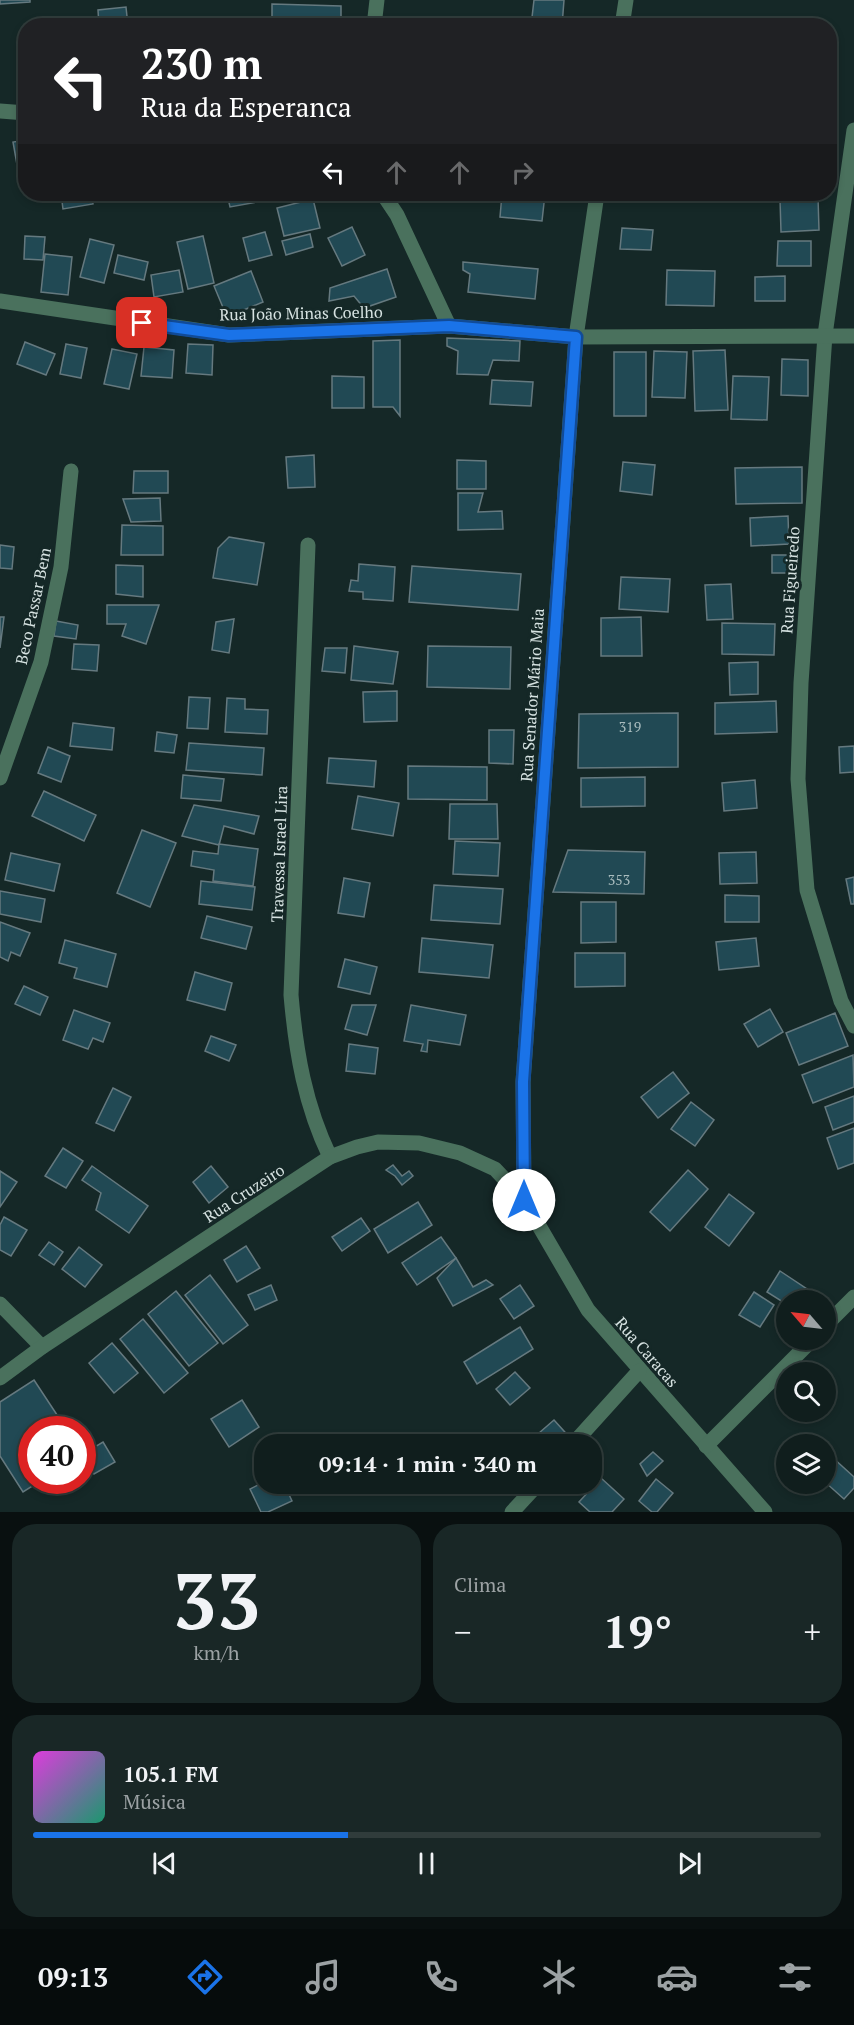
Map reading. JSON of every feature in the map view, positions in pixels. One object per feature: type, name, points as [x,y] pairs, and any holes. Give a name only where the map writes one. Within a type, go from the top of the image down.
[{"type":"street","points":[[375,18],[377,0]]},
{"type":"street","points":[[623,18],[626,0]]},
{"type":"street","points":[[0,111],[18,112]]},
{"type":"street","name":"Rua Figueiredo","points":[[854,130],[825,335],[801,683],[798,779],[807,890],[842,1001],[854,1026]]},
{"type":"street","points":[[387,201],[397,215],[449,326]]},
{"type":"street","name":"Rua Senador Mário Maia","points":[[524,1200],[523,1082],[576,337],[596,201]]},
{"type":"street","name":"Rua João Minas Coelho","points":[[6,303],[229,335],[449,326],[576,337]]},
{"type":"street","points":[[576,337],[854,336]]},
{"type":"street","name":"Beco Passar Bem","points":[[0,778],[41,662],[61,567],[71,471]]},
{"type":"street","name":"Travessa Israel Lira","points":[[308,545],[291,995],[295,1041],[310,1111],[330,1157]]},
{"type":"street","name":"Rua Cruzeiro","points":[[0,1378],[42,1347],[330,1157],[357,1147],[378,1142],[440,1147],[495,1169],[524,1200]]},
{"type":"street","name":"Rua Caracas","points":[[524,1200],[588,1310],[639,1371],[765,1512]]},
{"type":"street","points":[[836,1315],[854,1297]]},
{"type":"street","points":[[0,1304],[42,1347]]},
{"type":"street","points":[[706,1446],[802,1350]]},
{"type":"street","points":[[582,1434],[639,1371]]},
{"type":"street","points":[[512,1512],[529,1494]]},
{"type":"building","points":[[0,0],[30,0],[30,2],[0,4]]},
{"type":"building","points":[[534,0],[564,0],[563,18],[532,18]]},
{"type":"building","points":[[272,4],[341,6],[341,18],[272,18]]},
{"type":"building","points":[[126,7],[127,18],[98,18],[98,10]]},
{"type":"building","points":[[18,141],[18,170],[13,142]]},
{"type":"building","points":[[62,201],[93,201],[93,204],[63,209]]},
{"type":"building","points":[[229,201],[257,201],[257,202],[230,207]]},
{"type":"building","points":[[313,201],[320,228],[284,236],[277,208]]},
{"type":"building","points":[[501,201],[544,201],[542,221],[500,217]]},
{"type":"building","points":[[780,201],[818,201],[819,230],[781,232]]},
{"type":"building","points":[[352,227],[365,255],[342,266],[328,238]]},
{"type":"building","points":[[622,228],[653,230],[651,250],[620,249]]},
{"type":"building","points":[[265,232],[272,255],[249,261],[243,238]]},
{"type":"building","points":[[310,234],[313,247],[286,255],[282,241]]},
{"type":"building","points":[[25,236],[45,237],[43,260],[24,259]]},
{"type":"building","points":[[203,236],[214,283],[188,289],[177,242]]},
{"type":"building","points":[[90,239],[114,245],[104,283],[80,277]]},
{"type":"building","points":[[778,241],[811,241],[811,266],[777,266]]},
{"type":"building","points":[[45,254],[72,257],[68,295],[41,292]]},
{"type":"building","points":[[118,255],[148,262],[144,280],[114,273]]},
{"type":"building","points":[[463,262],[538,269],[535,299],[468,292],[470,274],[463,270]]},
{"type":"building","points":[[387,269],[396,297],[364,308],[354,296],[329,301],[330,288]]},
{"type":"building","points":[[179,270],[183,292],[154,297],[151,275]]},
{"type":"building","points":[[667,270],[715,271],[714,306],[666,305]]},
{"type":"building","points":[[251,271],[263,302],[227,317],[214,286]]},
{"type":"building","points":[[785,276],[785,301],[755,301],[755,277]]},
{"type":"building","points":[[447,338],[520,341],[519,361],[493,360],[488,375],[457,374],[458,351],[447,346]]},
{"type":"building","points":[[400,340],[400,416],[393,407],[373,407],[373,341]]},
{"type":"building","points":[[25,342],[55,354],[46,375],[17,364]]},
{"type":"building","points":[[66,344],[87,348],[81,378],[60,374]]},
{"type":"building","points":[[188,344],[213,345],[212,375],[186,373]]},
{"type":"building","points":[[144,347],[174,350],[172,378],[141,376]]},
{"type":"building","points":[[112,349],[137,354],[129,389],[104,384]]},
{"type":"building","points":[[725,350],[728,410],[695,411],[693,351]]},
{"type":"building","points":[[654,351],[687,352],[685,398],[652,397]]},
{"type":"building","points":[[614,352],[646,352],[646,416],[614,416]]},
{"type":"building","points":[[782,359],[808,360],[808,396],[781,395]]},
{"type":"building","points":[[332,376],[364,377],[364,408],[332,408]]},
{"type":"building","points":[[733,376],[769,377],[767,420],[731,419]]},
{"type":"building","points":[[492,380],[533,382],[531,406],[490,404]]},
{"type":"building","points":[[314,455],[315,487],[288,488],[286,457]]},
{"type":"building","points":[[457,460],[486,461],[486,489],[457,489]]},
{"type":"building","points":[[623,462],[655,465],[652,495],[620,491]]},
{"type":"building","points":[[802,467],[802,503],[736,504],[735,468]]},
{"type":"building","points":[[134,471],[168,471],[168,493],[133,493]]},
{"type":"building","points":[[458,493],[483,493],[478,512],[502,511],[503,529],[458,530]]},
{"type":"building","points":[[160,498],[161,521],[131,522],[123,499]]},
{"type":"building","points":[[788,516],[789,544],[751,546],[750,518]]},
{"type":"building","points":[[122,525],[163,526],[163,555],[121,555]]},
{"type":"building","points":[[229,537],[264,543],[257,585],[213,578],[218,548]]},
{"type":"building","points":[[0,545],[14,547],[12,569],[0,568]]},
{"type":"building","points":[[772,555],[791,555],[791,573],[772,573]]},
{"type":"building","points":[[359,564],[395,567],[393,601],[363,599],[363,592],[349,591],[351,580],[358,581]]},
{"type":"building","points":[[116,565],[143,566],[143,597],[116,594]]},
{"type":"building","points":[[412,566],[521,574],[518,610],[409,602]]},
{"type":"building","points":[[621,577],[670,579],[668,612],[619,609]]},
{"type":"building","points":[[731,584],[733,619],[707,620],[705,585]]},
{"type":"building","points":[[107,605],[159,605],[146,644],[122,636],[126,624],[107,624]]},
{"type":"building","points":[[0,617],[4,617],[0,648]]},
{"type":"building","points":[[641,617],[642,656],[601,656],[601,618]]},
{"type":"building","points":[[234,619],[229,653],[212,650],[216,622]]},
{"type":"building","points":[[56,621],[78,625],[76,639],[54,636]]},
{"type":"building","points":[[722,623],[775,624],[774,655],[722,654]]},
{"type":"building","points":[[74,644],[99,645],[97,671],[72,669]]},
{"type":"building","points":[[354,646],[398,652],[393,684],[351,680]]},
{"type":"building","points":[[428,646],[511,647],[510,689],[427,687]]},
{"type":"building","points":[[325,648],[347,648],[345,673],[322,671]]},
{"type":"building","points":[[758,662],[758,694],[730,695],[729,663]]},
{"type":"building","points":[[397,691],[397,721],[364,722],[363,692]]},
{"type":"building","points":[[189,697],[210,698],[208,729],[187,728]]},
{"type":"building","points":[[227,698],[245,699],[245,709],[268,710],[267,734],[225,732]]},
{"type":"building","points":[[776,701],[777,732],[715,734],[715,703]]},
{"type":"building","points":[[678,713],[678,767],[578,768],[579,714]]},
{"type":"building","points":[[73,723],[114,728],[112,750],[70,746]]},
{"type":"building","points":[[489,730],[514,730],[513,764],[489,763]]},
{"type":"building","points":[[157,732],[177,735],[174,753],[155,751]]},
{"type":"building","points":[[189,743],[264,748],[262,775],[186,770]]},
{"type":"building","points":[[854,746],[854,772],[840,773],[839,747]]},
{"type":"building","points":[[48,747],[70,756],[61,782],[38,773]]},
{"type":"building","points":[[329,758],[376,761],[374,787],[327,783]]},
{"type":"building","points":[[408,766],[487,767],[487,800],[408,799]]},
{"type":"building","points":[[183,775],[224,779],[221,801],[181,798]]},
{"type":"building","points":[[645,777],[645,806],[581,807],[581,778]]},
{"type":"building","points":[[755,780],[757,808],[724,811],[722,783]]},
{"type":"building","points":[[44,791],[96,815],[84,841],[32,816]]},
{"type":"building","points":[[358,796],[399,803],[393,836],[352,829]]},
{"type":"building","points":[[450,804],[497,804],[498,839],[449,839]]},
{"type":"building","points":[[194,805],[259,816],[254,834],[224,826],[219,845],[182,836]]},
{"type":"building","points":[[142,830],[176,843],[150,907],[117,893]]},
{"type":"building","points":[[455,841],[500,843],[498,876],[453,874]]},
{"type":"building","points":[[219,844],[258,849],[253,886],[213,881],[214,870],[191,866],[193,851],[218,854]]},
{"type":"building","points":[[568,850],[645,852],[644,894],[553,892]]},
{"type":"building","points":[[756,852],[757,883],[720,884],[719,853]]},
{"type":"building","points":[[11,853],[60,864],[54,891],[5,880]]},
{"type":"building","points":[[854,877],[854,904],[851,904],[846,879]]},
{"type":"building","points":[[344,878],[370,883],[364,917],[338,913]]},
{"type":"building","points":[[201,881],[255,887],[252,910],[199,904]]},
{"type":"building","points":[[434,885],[503,889],[500,924],[431,920]]},
{"type":"building","points":[[0,891],[45,899],[41,922],[0,914]]},
{"type":"building","points":[[725,895],[759,896],[759,922],[725,922]]},
{"type":"building","points":[[581,902],[616,902],[616,942],[581,943]]},
{"type":"building","points":[[207,916],[252,927],[246,949],[201,938]]},
{"type":"building","points":[[0,922],[30,933],[20,956],[11,952],[8,961],[0,957]]},
{"type":"building","points":[[422,938],[493,945],[489,978],[419,972]]},
{"type":"building","points":[[756,938],[759,966],[719,970],[716,942]]},
{"type":"building","points":[[65,940],[116,954],[107,987],[74,978],[77,968],[59,963]]},
{"type":"building","points":[[575,953],[625,953],[625,986],[575,987]]},
{"type":"building","points":[[345,959],[377,967],[370,994],[338,987]]},
{"type":"building","points":[[195,972],[232,983],[225,1010],[187,1000]]},
{"type":"building","points":[[24,986],[48,997],[40,1015],[15,1004]]},
{"type":"building","points":[[352,1005],[376,1005],[367,1035],[345,1029]]},
{"type":"building","points":[[411,1005],[466,1015],[460,1045],[428,1040],[427,1052],[421,1051],[423,1044],[404,1041]]},
{"type":"building","points":[[770,1009],[783,1032],[758,1047],[744,1024]]},
{"type":"building","points":[[74,1010],[110,1023],[103,1042],[93,1038],[88,1049],[63,1040]]},
{"type":"building","points":[[835,1013],[848,1046],[799,1065],[786,1033]]},
{"type":"building","points":[[211,1036],[236,1045],[229,1061],[205,1051]]},
{"type":"building","points":[[349,1044],[378,1048],[375,1074],[346,1071]]},
{"type":"building","points":[[853,1055],[854,1087],[813,1103],[802,1075]]},
{"type":"building","points":[[673,1072],[689,1093],[658,1118],[641,1097]]},
{"type":"building","points":[[113,1088],[131,1097],[114,1131],[96,1123]]},
{"type":"building","points":[[854,1096],[854,1122],[833,1130],[825,1107]]},
{"type":"building","points":[[691,1102],[714,1120],[695,1146],[671,1129]]},
{"type":"building","points":[[854,1128],[854,1163],[838,1169],[827,1138]]},
{"type":"building","points":[[63,1148],[83,1161],[66,1188],[45,1176]]},
{"type":"building","points":[[393,1165],[402,1176],[409,1171],[413,1176],[402,1185],[386,1170]]},
{"type":"building","points":[[92,1166],[148,1206],[129,1233],[96,1210],[101,1193],[82,1180]]},
{"type":"building","points":[[211,1166],[228,1187],[209,1203],[193,1182]]},
{"type":"building","points":[[688,1170],[708,1189],[670,1231],[650,1212]]},
{"type":"building","points":[[0,1171],[17,1182],[0,1207]]},
{"type":"building","points":[[729,1194],[754,1213],[729,1246],[705,1227]]},
{"type":"building","points":[[418,1202],[432,1225],[388,1253],[374,1229]]},
{"type":"building","points":[[4,1217],[27,1230],[11,1256],[0,1250],[0,1225]]},
{"type":"building","points":[[361,1218],[370,1231],[342,1251],[332,1237]]},
{"type":"building","points":[[441,1237],[456,1258],[417,1285],[402,1263]]},
{"type":"building","points":[[49,1242],[63,1252],[54,1265],[39,1255]]},
{"type":"building","points":[[246,1246],[260,1268],[237,1282],[224,1260]]},
{"type":"building","points":[[79,1247],[102,1265],[85,1287],[62,1269]]},
{"type":"building","points":[[456,1258],[473,1287],[486,1280],[493,1285],[453,1306],[437,1278]]},
{"type":"building","points":[[780,1271],[807,1289],[776,1290],[776,1298],[767,1292]]},
{"type":"building","points":[[210,1275],[248,1325],[223,1344],[185,1295]]},
{"type":"building","points":[[271,1285],[277,1300],[255,1310],[248,1295]]},
{"type":"building","points":[[520,1285],[534,1306],[514,1319],[500,1299]]},
{"type":"building","points":[[176,1291],[218,1343],[189,1366],[148,1314]]},
{"type":"building","points":[[754,1292],[774,1305],[760,1327],[739,1315]]},
{"type":"building","points":[[143,1319],[188,1373],[164,1393],[120,1339]]},
{"type":"building","points":[[520,1327],[533,1349],[477,1384],[464,1362]]},
{"type":"building","points":[[112,1343],[138,1373],[114,1393],[89,1363]]},
{"type":"building","points":[[515,1372],[530,1388],[510,1405],[496,1389]]},
{"type":"building","points":[[34,1380],[58,1416],[18,1416],[18,1484],[0,1456],[0,1402]]},
{"type":"building","points":[[242,1400],[259,1427],[229,1447],[211,1419]]},
{"type":"building","points":[[554,1420],[567,1434],[538,1434]]},
{"type":"building","points":[[103,1442],[115,1462],[96,1473],[96,1446]]},
{"type":"building","points":[[653,1452],[663,1461],[647,1476],[640,1464]]},
{"type":"building","points":[[836,1461],[854,1477],[854,1488],[844,1499],[836,1492]]},
{"type":"building","points":[[602,1479],[624,1499],[612,1512],[590,1512],[579,1502],[586,1494],[602,1494]]},
{"type":"building","points":[[656,1479],[673,1493],[657,1512],[652,1512],[639,1501]]},
{"type":"building","points":[[254,1487],[254,1494],[289,1494],[292,1501],[268,1512],[261,1512],[250,1489]]},
{"type":"route","points":[[142,323],[229,335],[449,326],[576,337],[523,1082],[524,1200]]}]
